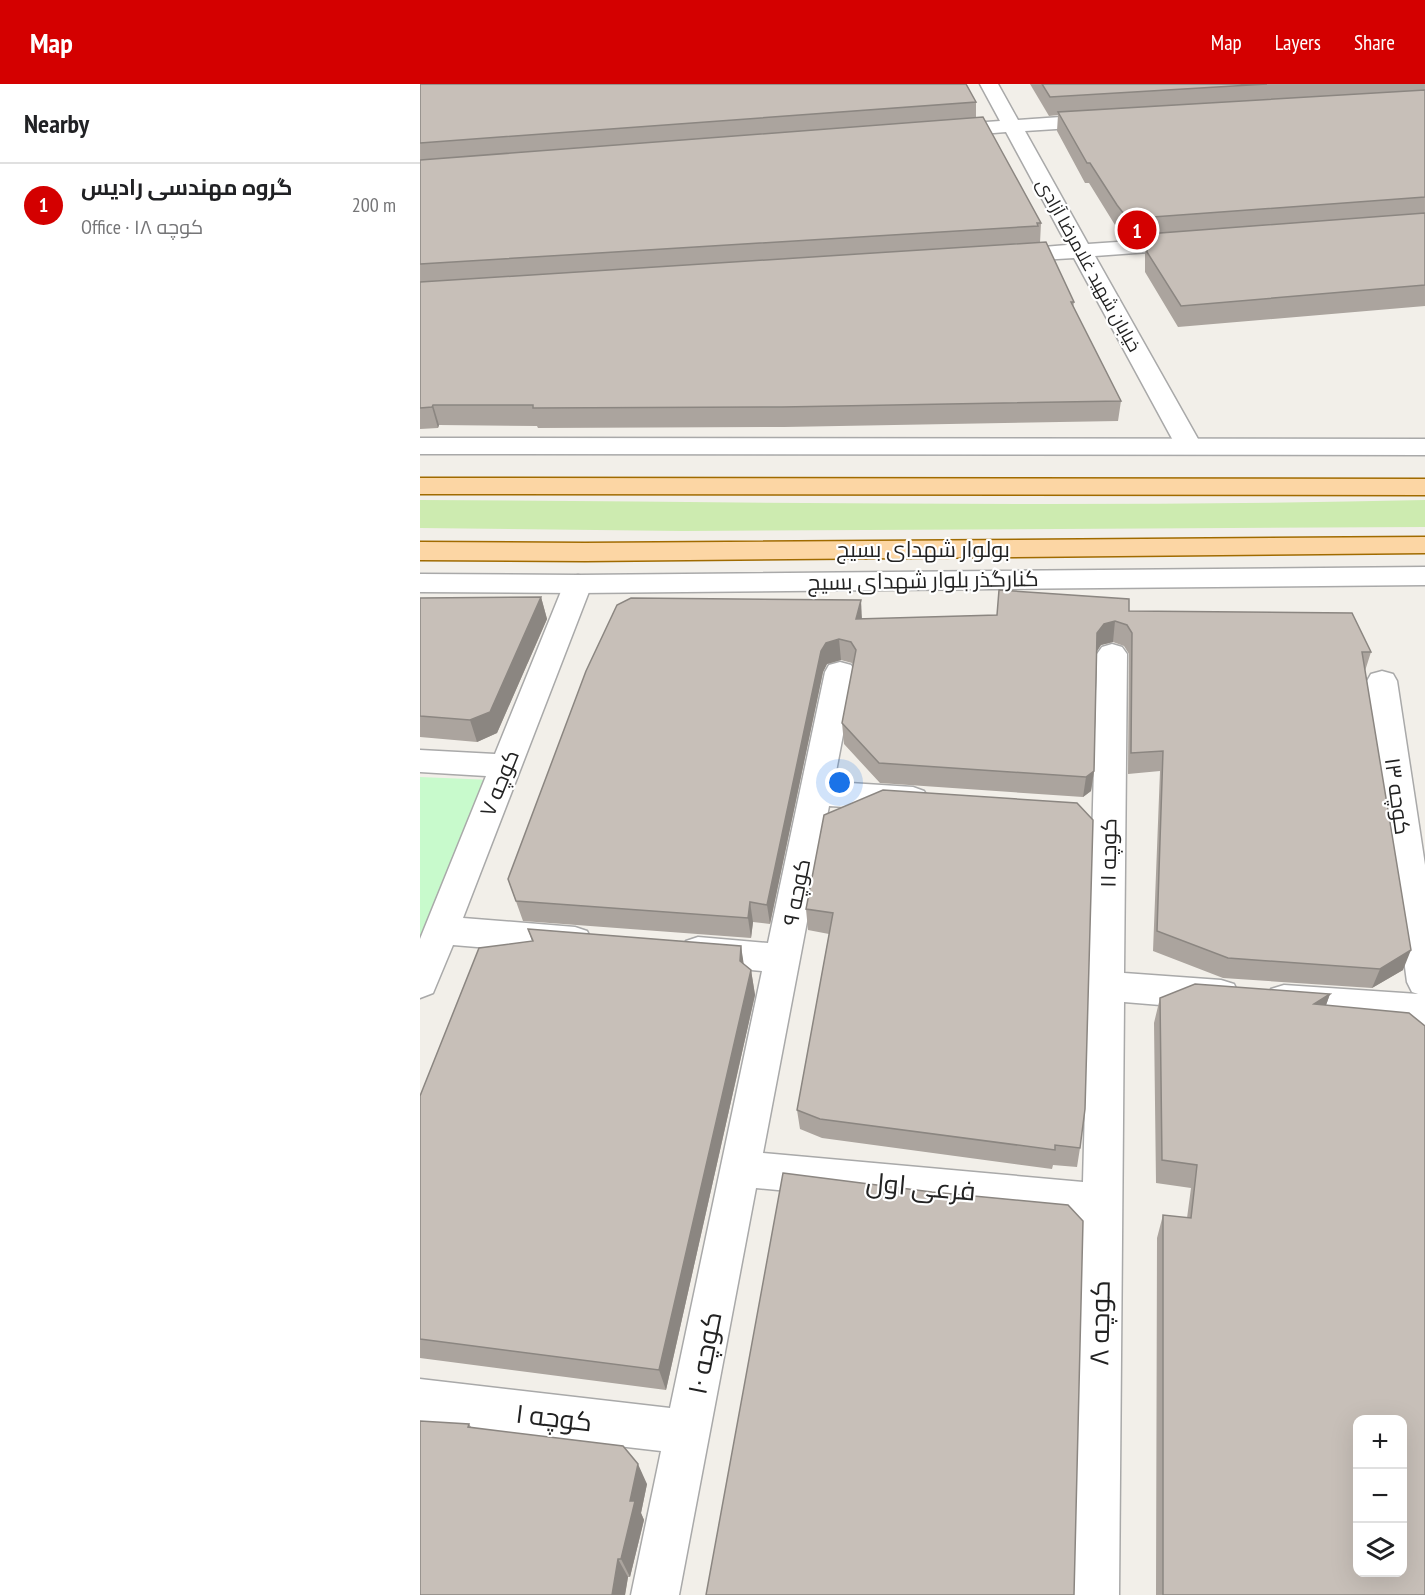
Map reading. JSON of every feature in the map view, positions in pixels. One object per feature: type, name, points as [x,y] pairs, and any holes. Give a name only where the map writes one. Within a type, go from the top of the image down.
[{"type":"main road","points":[[420,486],[1425,487]]},
{"type":"main road","name":"بولوار شهدای بسیج","points":[[426,552],[1419,546]]},
{"type":"street","name":"خیابان شهید غلامرضا آزادی","points":[[989,84],[1189,447]]},
{"type":"street","points":[[929,132],[1117,120]]},
{"type":"street","points":[[987,258],[1210,242]]},
{"type":"street","points":[[420,446],[1425,447]]},
{"type":"street","name":"کنارگذر بلوار شهدای بسیج","points":[[420,583],[578,584],[1425,576]]},
{"type":"street","name":"کوچه ۷","points":[[420,983],[578,584]]},
{"type":"street","name":"کوچه ۱۱","points":[[1104,1051],[1106,987],[1097,812],[1112,654]]},
{"type":"street","name":"کوچه ۹","points":[[753,1112],[840,672]]},
{"type":"street","name":"کوچه ۱۳","points":[[1382,681],[1425,982]]},
{"type":"street","points":[[420,761],[506,766]]},
{"type":"street","points":[[816,793],[945,801]]},
{"type":"street","points":[[441,930],[606,943]]},
{"type":"street","points":[[665,948],[783,958]]},
{"type":"street","points":[[1106,987],[1425,1010]]},
{"type":"street","name":"کوچه ۸","points":[[1095,1595],[1104,1051]]},
{"type":"street","name":"کوچه ۱۰","points":[[656,1595],[753,1112]]},
{"type":"street","name":"فرعی اول","points":[[741,1169],[1101,1202]]},
{"type":"street","name":"کوچه ۱","points":[[420,1401],[688,1432]]},
{"type":"green space","points":[[420,500],[1048,504],[1425,500],[1425,527],[683,531],[420,528]]},
{"type":"green space","points":[[420,777],[492,780],[420,954]]},
{"type":"building","points":[[420,84],[966,84],[976,102],[420,143]]},
{"type":"building","points":[[1042,84],[1267,84],[1050,97]]},
{"type":"building","points":[[1425,90],[1425,197],[1139,218],[1124,214],[1117,205],[1090,163],[1087,163],[1058,112]]},
{"type":"building","points":[[983,117],[1041,223],[1037,223],[1038,226],[420,264],[420,160]]},
{"type":"building","points":[[1425,213],[1425,285],[1181,306],[1147,252],[1147,234]]},
{"type":"building","points":[[1046,242],[1074,302],[1071,302],[1121,401],[782,407],[533,408],[533,405],[433,405],[420,408],[420,282]]},
{"type":"building","points":[[999,590],[1129,599],[1129,611],[1352,613],[1371,652],[1362,652],[1411,950],[1380,969],[1228,958],[1157,931],[1163,751],[1131,753],[1132,633],[1127,625],[1115,621],[1104,624],[1097,633],[1094,771],[1086,777],[879,763],[842,723],[856,650],[851,642],[839,639],[826,643],[821,651],[767,905],[750,902],[748,918],[516,901],[508,879],[586,671],[617,605],[631,598],[861,600],[856,619],[997,615]]},
{"type":"building","points":[[541,597],[490,712],[470,720],[420,716],[420,598]]},
{"type":"building","points":[[883,790],[1077,803],[1093,820],[1085,1109],[1080,1148],[1055,1145],[1055,1150],[820,1119],[797,1110],[833,913],[806,909],[824,815]]},
{"type":"building","points":[[528,929],[741,946],[740,961],[751,970],[659,1370],[420,1339],[420,1096],[479,948],[533,941]]},
{"type":"building","points":[[1195,984],[1330,994],[1314,1004],[1409,1013],[1425,1026],[1425,1595],[1163,1595],[1163,1215],[1191,1218],[1197,1165],[1162,1160],[1160,998]]},
{"type":"building","points":[[783,1173],[932,1192],[1068,1205],[1083,1221],[1074,1595],[706,1595]]},
{"type":"building","points":[[420,1421],[469,1424],[468,1427],[623,1446],[638,1464],[630,1501],[635,1501],[621,1559],[618,1559],[612,1595],[420,1595]]},
{"type":"place","name":"گروه مهندسی رادیس","points":[[1137,230]]}]
